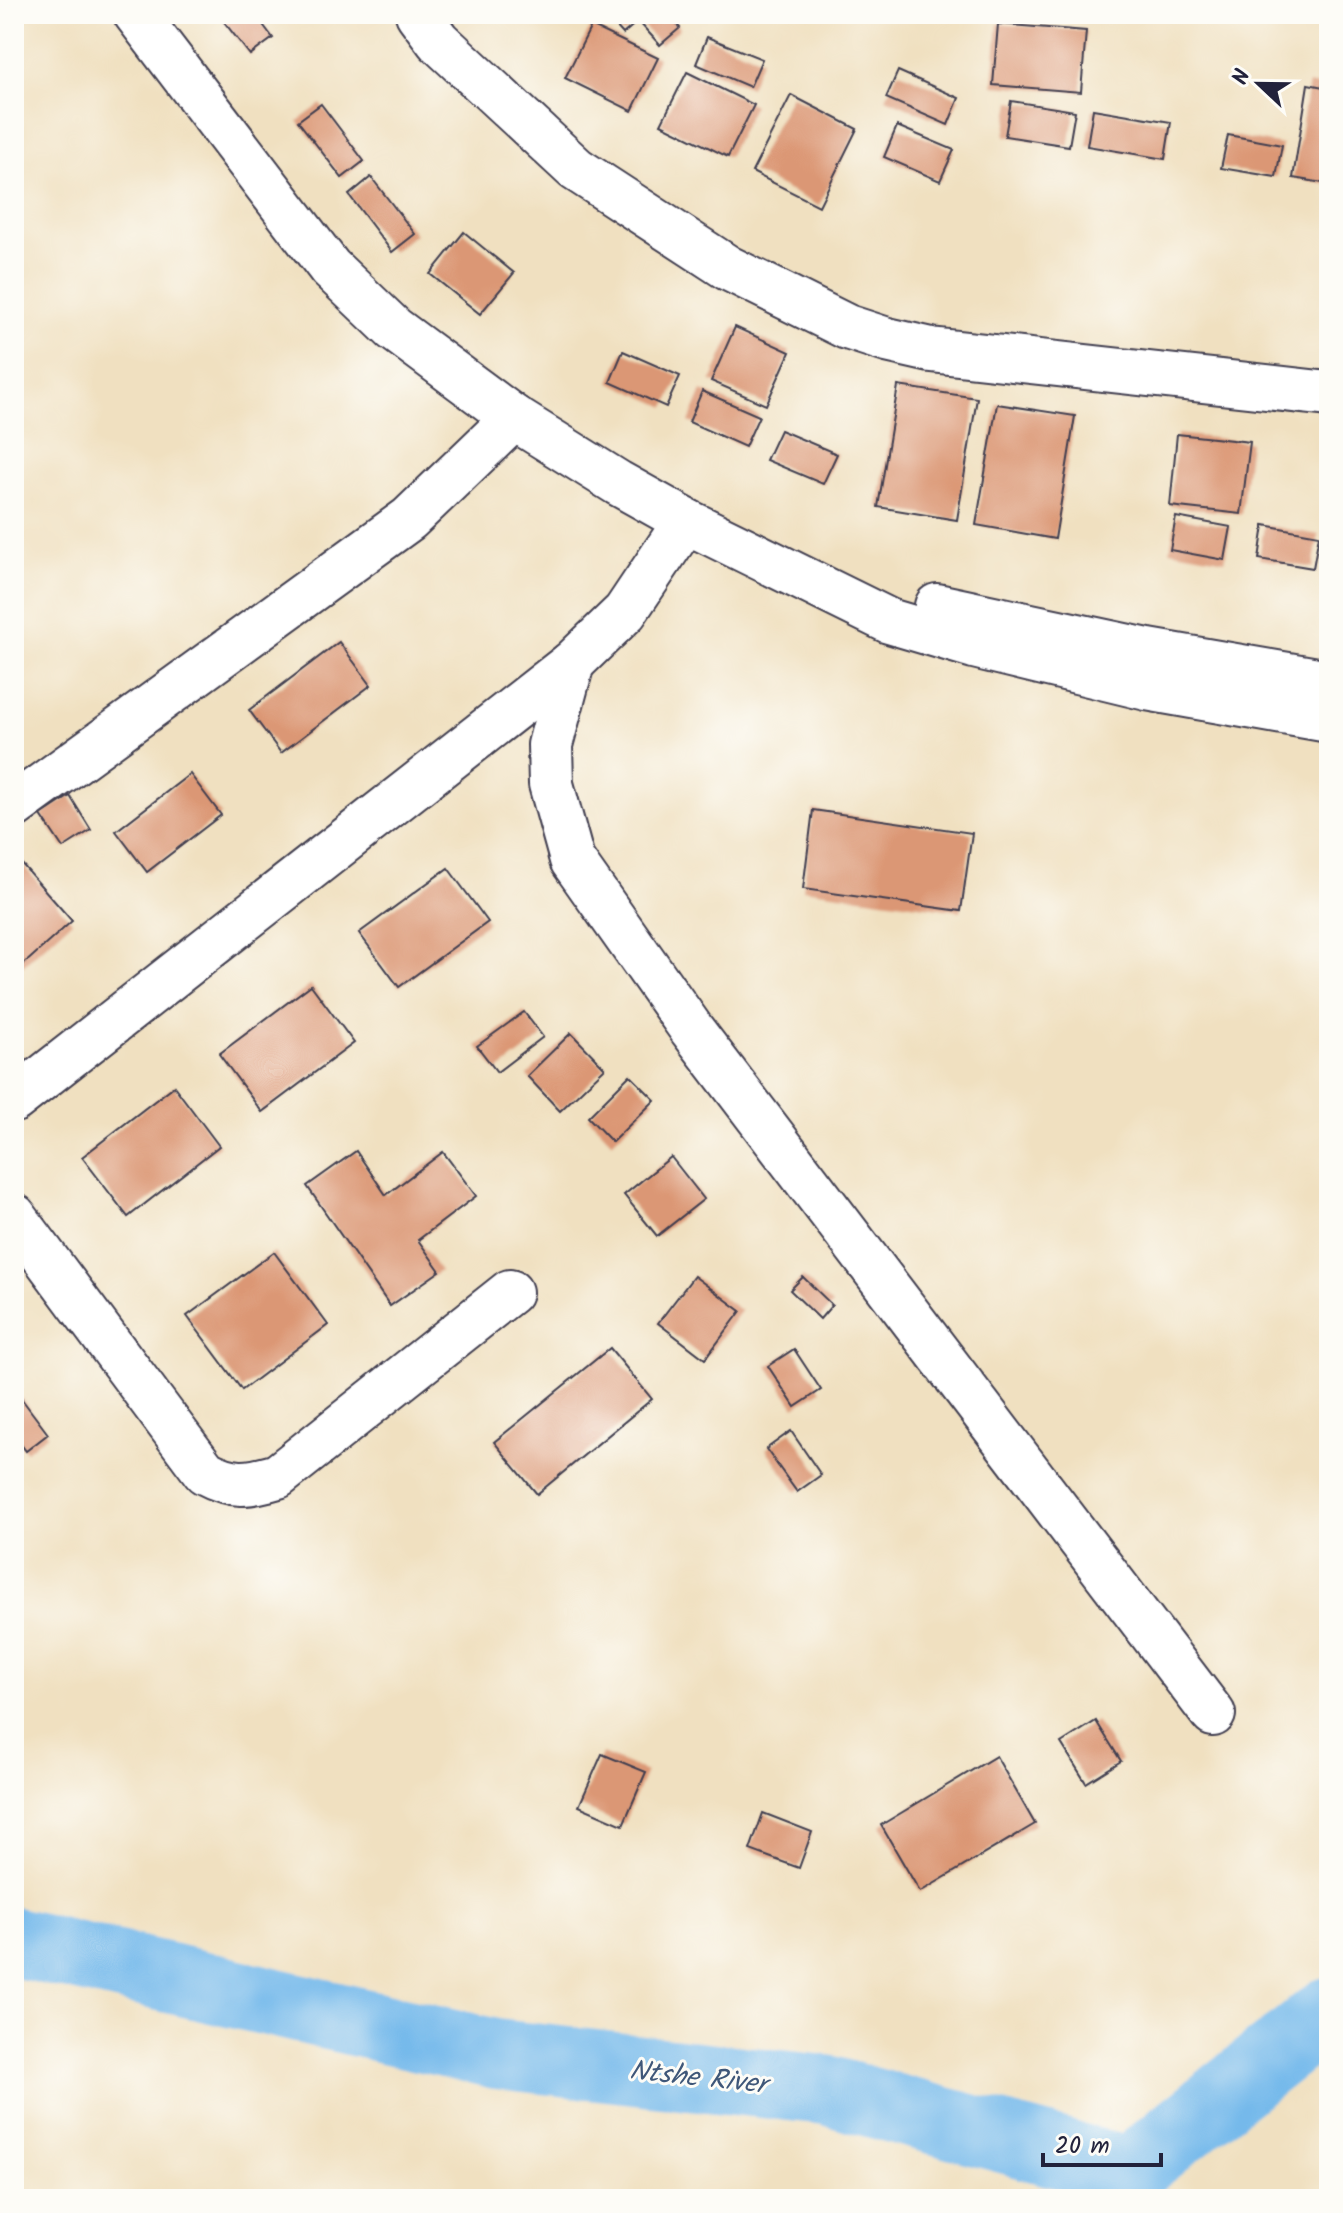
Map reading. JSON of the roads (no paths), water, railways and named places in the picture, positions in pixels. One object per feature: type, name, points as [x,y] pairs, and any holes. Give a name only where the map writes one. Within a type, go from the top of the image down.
[{"type":"street","points":[[136,14],[330,268],[394,329],[514,418],[618,483],[686,521],[889,621],[974,646],[1147,688],[1329,720]]},
{"type":"street","points":[[418,14],[438,41],[576,169],[728,268],[847,327],[931,350],[1329,394]]},
{"type":"street","points":[[14,806],[409,519],[514,418]]},
{"type":"street","points":[[14,1100],[572,663],[625,612],[686,521]]},
{"type":"street","points":[[795,573],[974,616],[1148,651],[1329,682]]},
{"type":"street","points":[[572,663],[550,745],[551,784],[572,860],[692,1030],[1213,1714]]},
{"type":"street","points":[[14,1216],[205,1472],[226,1484],[255,1483],[278,1476],[510,1292]]},
{"type":"waterway","name":"Ntshe River","points":[[14,1942],[496,2054],[826,2090],[1128,2172],[1329,2012]]}]
